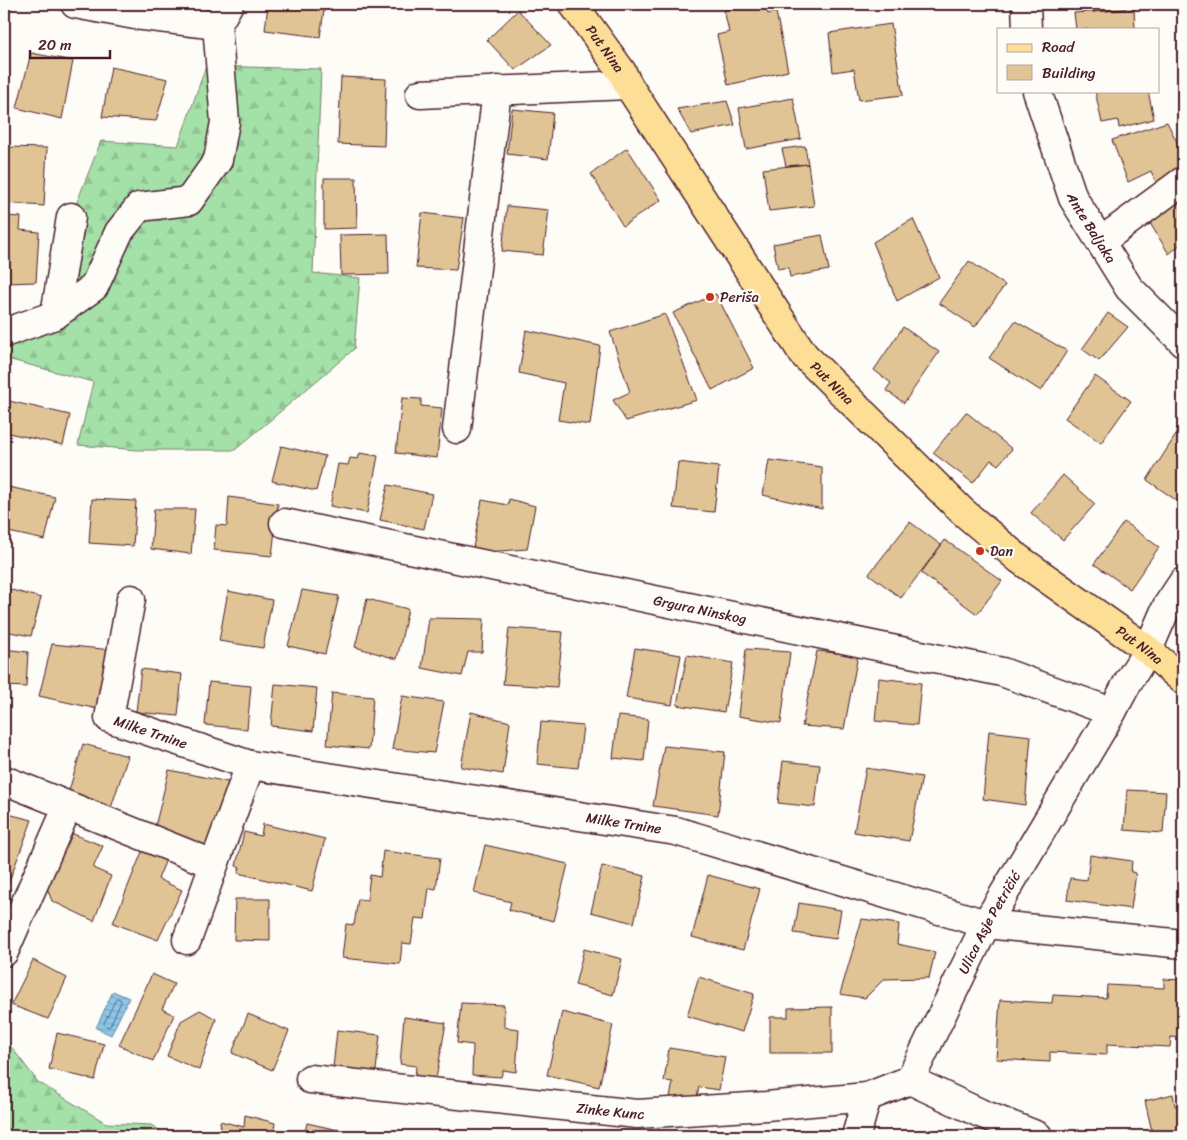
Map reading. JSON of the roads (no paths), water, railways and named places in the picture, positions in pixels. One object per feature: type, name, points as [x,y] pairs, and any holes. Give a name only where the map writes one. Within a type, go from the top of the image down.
[{"type":"main road","name":"Put Nina","points":[[573,4],[622,72],[804,355],[962,511],[1019,559],[1148,650],[1183,680]]},
{"type":"street","points":[[4,333],[55,315],[94,287],[119,232],[139,207],[189,201],[218,160],[225,122],[223,14],[135,15],[75,4]]},
{"type":"street","points":[[1026,4],[1027,28]]},
{"type":"street","points":[[420,94],[628,84]]},
{"type":"street","points":[[457,429],[497,90]]},
{"type":"street","name":"Ante Baljaka","points":[[1036,92],[1073,198],[1129,288],[1183,342]]},
{"type":"street","points":[[1100,242],[1183,181]]},
{"type":"street","points":[[55,315],[71,217]]},
{"type":"street","name":"Grgura Ninskog","points":[[284,523],[1002,672],[1112,712]]},
{"type":"street","points":[[1148,650],[1167,606],[1183,582]]},
{"type":"street","name":"Milke Trnine","points":[[131,599],[109,718],[250,765],[676,830],[986,924],[1183,944]]},
{"type":"street","name":"Ulica Asje Petričić","points":[[910,1080],[986,924],[1148,650]]},
{"type":"street","points":[[186,940],[250,765]]},
{"type":"street","points":[[4,780],[213,864]]},
{"type":"street","points":[[4,952],[68,806]]},
{"type":"street","name":"Zinke Kunc","points":[[310,1079],[637,1114],[868,1098],[910,1080]]},
{"type":"street","points":[[910,1080],[980,1113],[1038,1136]]},
{"type":"street","points":[[856,1136],[868,1098]]},
{"type":"water","points":[[113,991],[129,998],[111,1035],[96,1028]]},
{"type":"place","name":"Periša","points":[[710,297]]},
{"type":"place","name":"Dan","points":[[980,551]]}]
